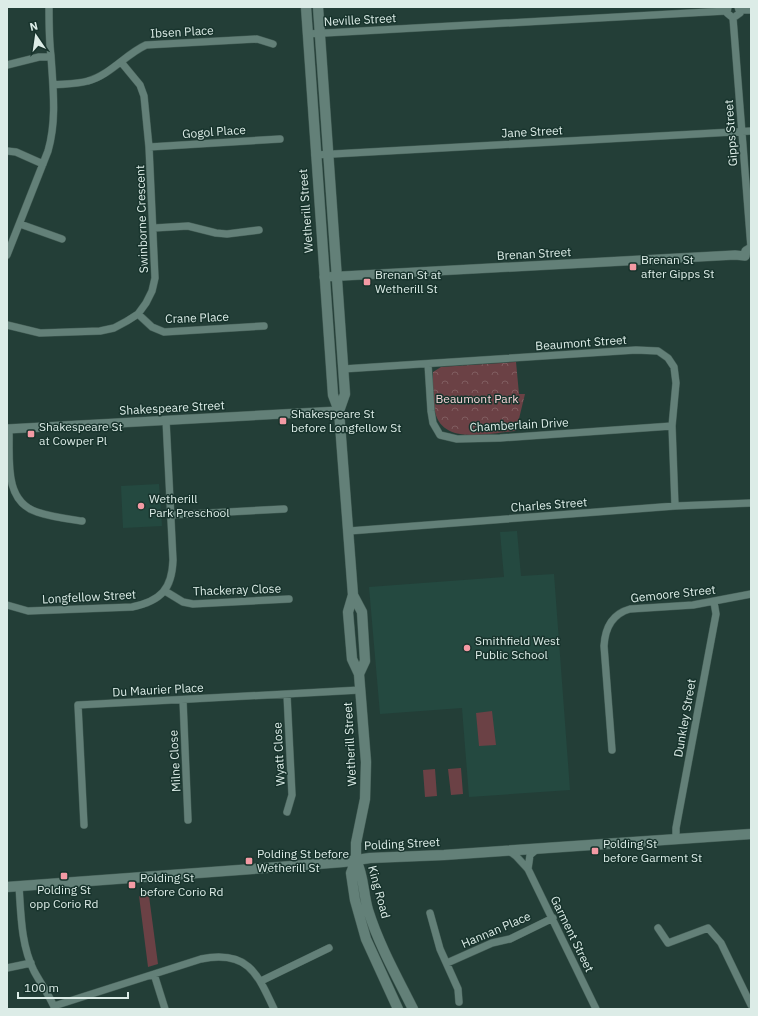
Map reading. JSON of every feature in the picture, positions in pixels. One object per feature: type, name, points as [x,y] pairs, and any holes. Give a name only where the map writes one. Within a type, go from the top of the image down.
[{"type":"main road","name":"Wetherill Street","points":[[306,7],[315,155],[333,395],[339,411],[353,595],[362,612],[365,661],[359,674],[366,779],[365,799],[356,843],[356,860]]},
{"type":"main road","name":"Wetherill Street","points":[[318,7],[344,369],[345,394],[339,411]]},
{"type":"main road","name":"Polding Street","points":[[7,887],[279,867],[401,856],[444,855],[751,834]]},
{"type":"main road","name":"King Road","points":[[356,860],[351,873],[355,900],[366,939],[398,1009]]},
{"type":"main road","name":"King Road","points":[[356,860],[362,872],[368,910],[380,940],[413,1009]]},
{"type":"street","points":[[7,255],[53,137],[54,85],[51,57],[49,7]]},
{"type":"street","points":[[727,9],[728,16],[734,18],[738,15],[739,9],[751,10]]},
{"type":"street","name":"Neville Street","points":[[307,34],[727,9]]},
{"type":"street","name":"Gipps Street","points":[[734,18],[751,248]]},
{"type":"street","name":"Ibsen Place","points":[[54,85],[89,81],[100,76],[121,62],[135,50],[146,45],[257,39],[273,44]]},
{"type":"street","points":[[7,64],[39,57],[51,57]]},
{"type":"street","name":"Swinborne Crescent","points":[[7,325],[40,333],[100,331],[114,328],[138,314],[152,291],[155,278],[154,228],[144,96],[140,85],[121,62]]},
{"type":"street","name":"Jane Street","points":[[315,155],[751,131]]},
{"type":"street","name":"Gogol Place","points":[[149,147],[280,139]]},
{"type":"street","points":[[7,151],[16,152],[43,164]]},
{"type":"street","points":[[20,224],[62,239]]},
{"type":"street","points":[[154,228],[188,226],[216,233],[227,234],[259,230]]},
{"type":"street","points":[[748,259],[746,250],[751,248]]},
{"type":"street","name":"Brenan Street","points":[[324,277],[719,255],[748,259]]},
{"type":"street","name":"Crane Place","points":[[138,314],[152,327],[164,332],[264,326]]},
{"type":"street","name":"Beaumont Street","points":[[344,369],[636,350],[658,351],[671,362],[676,375],[672,426],[676,506]]},
{"type":"street","name":"Chamberlain Drive","points":[[428,364],[433,423],[440,434],[448,438],[500,438],[672,426]]},
{"type":"street","name":"Shakespeare Street","points":[[8,429],[339,411]]},
{"type":"street","points":[[165,591],[173,572],[166,420]]},
{"type":"street","points":[[8,429],[11,483],[15,496],[24,506],[37,512],[82,521]]},
{"type":"street","name":"Charles Street","points":[[349,531],[676,506],[751,502]]},
{"type":"street","points":[[171,515],[284,510]]},
{"type":"street","name":"Thackeray Close","points":[[165,591],[178,600],[193,604],[289,599]]},
{"type":"street","name":"Longfellow Street","points":[[7,605],[28,611],[132,607],[145,604],[157,598],[165,591]]},
{"type":"street","name":"Gemoore Street","points":[[612,750],[604,646],[606,631],[610,624],[621,612],[630,609],[714,602],[751,594]]},
{"type":"street","name":"Dunkley Street","points":[[676,839],[676,828],[716,614],[714,602]]},
{"type":"street","name":"Du Maurier Place","points":[[84,825],[78,705],[360,690]]},
{"type":"street","name":"Wyatt Close","points":[[287,695],[292,795],[287,812]]},
{"type":"street","name":"Milne Close","points":[[183,700],[188,820]]},
{"type":"street","points":[[528,868],[530,856],[538,848]]},
{"type":"street","name":"Garment Street","points":[[508,850],[528,868],[596,1009]]},
{"type":"street","points":[[19,886],[24,936],[31,963],[55,1008],[201,958],[226,956],[245,964],[261,981],[274,1009]]},
{"type":"street","points":[[430,913],[440,949],[458,989],[459,1002]]},
{"type":"street","name":"Hannan Place","points":[[447,963],[492,943],[510,938],[553,918]]},
{"type":"street","points":[[658,928],[668,943],[708,928],[721,943],[751,1005]]},
{"type":"street","points":[[261,981],[330,948]]},
{"type":"street","points":[[7,968],[31,963]]},
{"type":"street","points":[[154,974],[165,1009]]},
{"type":"shaded area","name":"Wetherill Park Preschool","points":[[159,484],[162,526],[123,528],[121,486]]},
{"type":"shaded area","name":"Smithfield West Public School","points":[[517,531],[521,576],[554,574],[570,790],[469,797],[462,708],[380,714],[369,587],[504,577],[500,532]]},
{"type":"green space","name":"Beaumont Park","points":[[516,362],[519,394],[525,394],[516,431],[469,435],[447,430],[440,423],[434,407],[433,372],[441,367]]},
{"type":"green space","points":[[492,711],[496,745],[479,746],[476,713]]},
{"type":"green space","points":[[461,768],[463,794],[451,795],[448,769]]},
{"type":"green space","points":[[435,769],[437,796],[425,797],[423,770]]},
{"type":"green space","points":[[139,896],[149,896],[158,964],[148,967]]},
{"type":"place","name":"Brenan St after Gipps St","points":[[633,267]]},
{"type":"place","name":"Brenan St at Wetherill St","points":[[367,282]]},
{"type":"place","name":"Shakespeare St before Longfellow St","points":[[283,421]]},
{"type":"place","name":"Shakespeare St at Cowper Pl","points":[[31,434]]},
{"type":"place","name":"Wetherill Park Preschool","points":[[141,506]]},
{"type":"place","name":"Smithfield West Public School","points":[[467,648]]},
{"type":"place","name":"Polding St before Garment St","points":[[595,851]]},
{"type":"place","name":"Polding St before Wetherill St","points":[[249,861]]},
{"type":"place","name":"Polding St opp Corio Rd","points":[[64,876]]},
{"type":"place","name":"Polding St before Corio Rd","points":[[132,885]]}]
